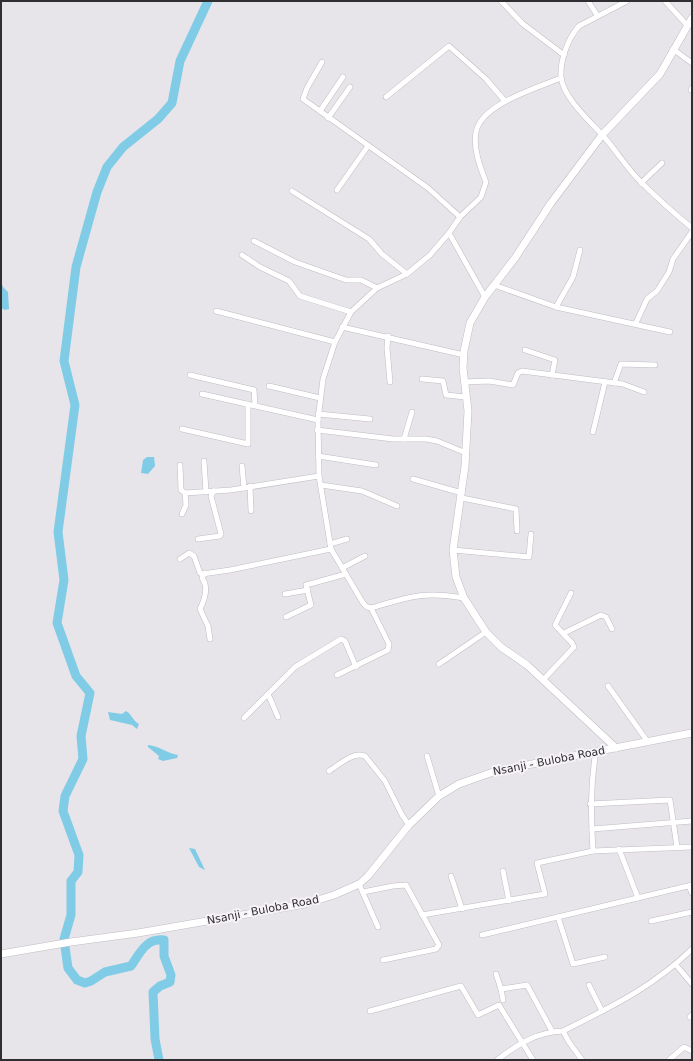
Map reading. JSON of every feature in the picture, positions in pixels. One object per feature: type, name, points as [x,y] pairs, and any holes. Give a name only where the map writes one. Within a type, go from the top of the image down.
[{"type":"street","points":[[501,1],[523,24],[564,55]]},
{"type":"street","points":[[588,1],[597,16]]},
{"type":"street","points":[[627,1],[579,26],[574,31],[564,55],[561,78],[569,97],[641,183],[692,228]]},
{"type":"street","points":[[665,1],[688,25]]},
{"type":"street","points":[[616,748],[527,665],[501,647],[486,632],[464,598],[456,577],[453,550],[462,495],[466,453],[468,411],[464,382],[464,355],[470,323],[485,298],[515,258],[551,203],[602,135],[660,74],[692,18]]},
{"type":"street","points":[[386,97],[449,46],[486,79],[504,100]]},
{"type":"street","points":[[673,49],[692,63]]},
{"type":"street","points":[[322,62],[307,88],[303,99],[428,188],[460,217]]},
{"type":"street","points":[[320,111],[343,77]]},
{"type":"street","points":[[464,598],[445,595],[412,596],[371,608],[366,607],[363,603],[331,546],[319,476],[318,456],[317,430],[323,379],[335,342],[351,312],[377,288],[407,274],[430,255],[449,233],[460,217],[481,197],[486,182],[479,166],[476,130],[483,119],[504,100],[561,78]]},
{"type":"street","points":[[328,118],[350,87]]},
{"type":"street","points":[[337,190],[368,146]]},
{"type":"street","points":[[641,183],[662,163]]},
{"type":"street","points":[[292,191],[370,239],[382,254],[407,274]]},
{"type":"street","points":[[636,323],[648,299],[657,291],[669,272],[673,259],[692,232]]},
{"type":"street","points":[[449,233],[485,298]]},
{"type":"street","points":[[254,241],[295,262],[346,280],[361,280],[377,288]]},
{"type":"street","points":[[556,307],[573,277],[580,250]]},
{"type":"street","points":[[242,255],[260,267],[289,281],[300,296],[351,312]]},
{"type":"street","points":[[494,285],[556,307],[636,323],[670,332]]},
{"type":"street","points":[[216,311],[335,342]]},
{"type":"street","points":[[342,327],[388,336],[464,355]]},
{"type":"street","points":[[388,336],[387,348],[390,382]]},
{"type":"street","points":[[525,350],[555,360],[552,374]]},
{"type":"street","points":[[614,383],[621,364],[655,365]]},
{"type":"street","points":[[464,382],[489,381],[513,385],[518,373],[522,370],[614,383],[644,392]]},
{"type":"street","points":[[190,375],[254,390],[255,405]]},
{"type":"street","points":[[422,379],[443,381],[446,395],[466,397]]},
{"type":"street","points":[[593,432],[605,382]]},
{"type":"street","points":[[269,386],[320,398]]},
{"type":"street","points":[[202,394],[318,417],[370,419]]},
{"type":"street","points":[[182,429],[248,444],[248,404]]},
{"type":"street","points":[[404,438],[412,412]]},
{"type":"street","points":[[317,430],[426,439],[437,441],[466,453]]},
{"type":"street","points":[[318,456],[376,464]]},
{"type":"street","points":[[204,461],[206,492]]},
{"type":"street","points":[[180,465],[181,490],[185,493],[186,505],[182,514]]},
{"type":"street","points":[[242,466],[244,488]]},
{"type":"street","points":[[185,493],[244,488],[319,476]]},
{"type":"street","points":[[414,479],[462,495],[516,508],[517,531]]},
{"type":"street","points":[[321,485],[362,491],[397,506]]},
{"type":"street","points":[[250,486],[252,511]]},
{"type":"street","points":[[198,539],[220,536],[221,534],[211,496],[214,491]]},
{"type":"street","points":[[453,550],[529,557],[531,534]]},
{"type":"street","points":[[180,559],[189,553],[194,556],[200,573],[205,573],[230,570],[331,546],[347,539]]},
{"type":"street","points":[[342,568],[365,556]]},
{"type":"street","points":[[205,573],[202,578],[205,583],[206,590],[200,609],[208,626],[210,639]]},
{"type":"street","points":[[286,617],[311,605],[306,584],[346,574]]},
{"type":"street","points":[[285,594],[308,590]]},
{"type":"street","points":[[544,680],[573,649],[572,643],[555,625],[571,593]]},
{"type":"street","points":[[337,675],[382,654],[389,647],[371,608]]},
{"type":"street","points":[[564,633],[601,615],[606,618],[612,629]]},
{"type":"street","points":[[439,664],[486,632]]},
{"type":"street","points":[[244,718],[296,667],[342,639],[345,641],[356,667]]},
{"type":"street","points":[[608,686],[648,742]]},
{"type":"street","points":[[268,694],[278,717]]},
{"type":"street","name":"Nsanji - Buloba Road","points":[[1,954],[57,944],[138,933],[305,904],[334,895],[359,884],[368,876],[409,825],[439,796],[459,784],[496,771],[648,742],[692,732]]},
{"type":"street","points":[[593,851],[590,804],[592,775],[596,752]]},
{"type":"street","points":[[329,771],[354,755],[360,754],[365,756],[385,781],[402,815],[409,825]]},
{"type":"street","points":[[427,756],[439,796]]},
{"type":"street","points":[[590,804],[670,800],[676,847]]},
{"type":"street","points":[[592,828],[692,821]]},
{"type":"street","points":[[422,915],[545,894],[537,863],[593,851],[692,847]]},
{"type":"street","points":[[619,849],[638,898]]},
{"type":"street","points":[[503,871],[509,901]]},
{"type":"street","points":[[451,876],[462,909]]},
{"type":"street","points":[[359,884],[378,927]]},
{"type":"street","points":[[363,892],[405,885],[439,945],[437,949],[383,960]]},
{"type":"street","points":[[482,935],[691,886],[692,893]]},
{"type":"street","points":[[651,921],[692,912]]},
{"type":"street","points":[[558,917],[573,964],[605,957]]},
{"type":"street","points":[[497,1060],[523,1041],[552,1031],[563,1031],[631,997],[676,965],[692,949]]},
{"type":"street","points":[[676,965],[692,984]]},
{"type":"street","points":[[496,974],[503,1000]]},
{"type":"street","points":[[589,985],[602,1011]]},
{"type":"street","points":[[370,1011],[461,986],[478,1015],[499,1005],[523,1041],[533,1060]]},
{"type":"street","points":[[501,989],[527,986],[552,1031]]},
{"type":"street","points":[[563,1031],[582,1060]]},
{"type":"street","points":[[669,1060],[684,1047],[692,1051]]},
{"type":"water","points":[[1,282],[3,287],[8,292],[9,309],[5,310],[1,308]]},
{"type":"water","points":[[147,457],[154,457],[155,466],[148,474],[141,473],[143,460]]},
{"type":"water","points":[[126,711],[139,724],[137,729],[132,725],[110,720],[108,712],[122,714]]},
{"type":"water","points":[[148,745],[178,755],[177,758],[163,761],[158,759],[159,756],[148,747]]},
{"type":"water","points":[[189,848],[195,849],[205,870],[199,867]]},
{"type":"waterway","points":[[159,1060],[155,1039],[153,992],[160,986],[170,982],[171,975],[164,956],[164,940],[153,941],[144,947],[131,966],[105,972],[85,983],[77,980],[68,968],[65,947],[64,939],[71,915],[71,881],[78,872],[79,855],[63,811],[65,796],[83,759],[81,736],[90,693],[76,676],[57,623],[64,580],[58,532],[75,405],[64,361],[76,267],[97,192],[107,167],[123,147],[158,119],[172,103],[180,61],[208,1]]}]
